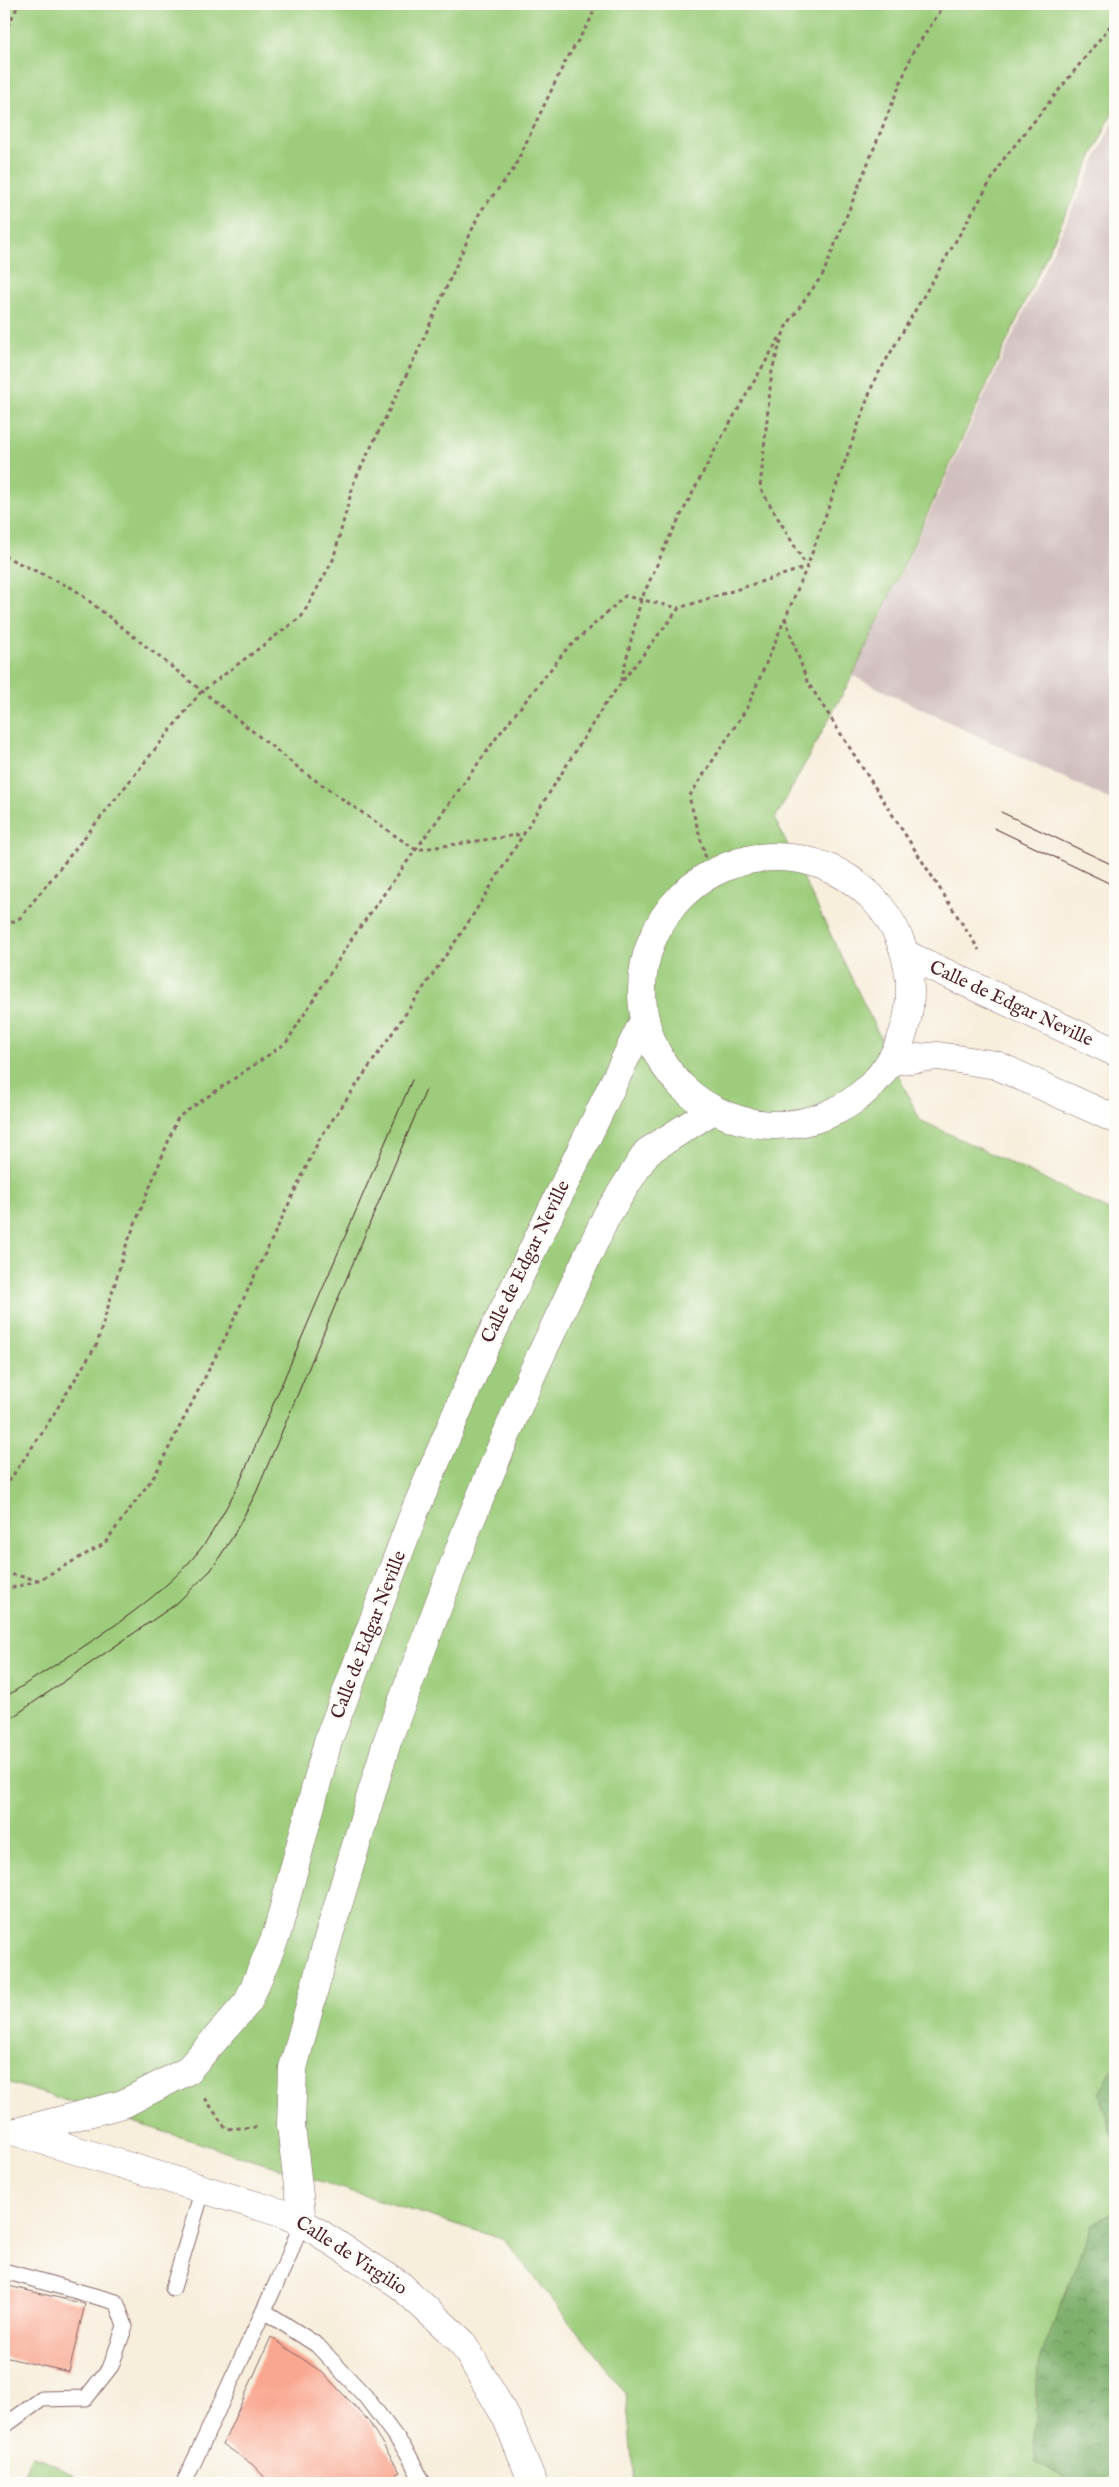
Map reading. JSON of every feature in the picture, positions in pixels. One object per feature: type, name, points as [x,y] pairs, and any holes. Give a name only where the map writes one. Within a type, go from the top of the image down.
[{"type":"street","points":[[789,856],[828,866],[863,887],[890,918],[907,955],[911,991],[906,1027],[891,1061],[865,1092],[831,1114],[792,1125],[752,1124],[713,1110],[682,1087],[658,1056],[644,1020],[642,977],[654,935],[676,900],[710,873],[748,858],[789,856]]},
{"type":"street","name":"Calle de Edgar Neville","points":[[907,955],[1115,1052]]},
{"type":"street","name":"Calle de Edgar Neville","points":[[10,2130],[123,2104],[187,2071],[248,2002],[277,1933],[328,1742],[414,1513],[485,1348],[644,1020]]},
{"type":"street","points":[[891,1061],[938,1056],[996,1065],[1115,1119]]},
{"type":"street","points":[[302,2222],[291,2125],[293,2068],[329,1935],[387,1742],[467,1528],[523,1394],[607,1216],[647,1152],[713,1110]]},
{"type":"street","name":"Calle de Virgilio","points":[[10,2130],[281,2213],[302,2222],[400,2285],[462,2342],[507,2419],[533,2483]]},
{"type":"lane","points":[[173,2288],[204,2190]]},
{"type":"lane","points":[[184,2483],[264,2311],[302,2222]]},
{"type":"lane","points":[[4,2271],[116,2302],[125,2326],[111,2366],[86,2398],[42,2399],[6,2424]]},
{"type":"lane","points":[[264,2311],[317,2345],[365,2396],[407,2452],[423,2483]]},
{"type":"path","points":[[4,33],[19,4]]},
{"type":"path","points":[[4,926],[20,918],[202,692],[302,616],[333,560],[354,482],[418,351],[480,212],[513,170],[564,64],[592,17],[595,4]]},
{"type":"path","points":[[620,684],[641,600],[668,540],[719,442],[785,328],[823,274],[913,52],[946,4]]},
{"type":"path","points":[[710,873],[689,797],[747,708],[807,567],[874,381],[1003,160],[1115,20]]},
{"type":"path","points":[[785,328],[772,370],[760,488],[807,567]]},
{"type":"path","points":[[4,556],[74,589],[305,772],[416,850],[524,834]]},
{"type":"path","points":[[4,1488],[42,1433],[97,1344],[126,1246],[178,1118],[286,1043],[353,937],[497,737],[565,651],[625,596],[678,608],[807,567]]},
{"type":"path","points":[[4,1590],[39,1580],[104,1544],[155,1475],[224,1340],[320,1138],[466,926],[605,704],[678,608]]},
{"type":"path","points":[[785,618],[807,681],[984,957]]},
{"type":"path","points":[[4,1572],[39,1580]]},
{"type":"path","points":[[187,2071],[226,2129],[291,2125]]},
{"type":"shaded area","points":[[1115,118],[1115,802],[853,676]]},
{"type":"green space","points":[[4,4],[1115,4],[1115,107],[855,671],[775,819],[920,1120],[1115,1213],[1115,2065],[1099,2094],[1115,2142],[1115,2210],[1092,2225],[1034,2461],[1075,2483],[634,2483],[626,2393],[505,2240],[4,2081]]},
{"type":"green space","points":[[1115,2065],[1115,2142],[1099,2094]]},
{"type":"green space","points":[[1115,2210],[1115,2472],[1105,2483],[1075,2483],[1034,2462],[1038,2364],[1092,2225]]},
{"type":"green space","points":[[32,2455],[74,2474],[69,2483],[20,2483]]},
{"type":"building","points":[[4,2285],[85,2304],[69,2372],[4,2357]]},
{"type":"building","points":[[271,2337],[323,2373],[367,2419],[400,2472],[393,2476],[397,2483],[270,2483],[253,2465],[223,2444]]},
{"type":"tram line","points":[[1001,812],[1115,866]]},
{"type":"tram line","points":[[994,828],[1115,886]]},
{"type":"tram line","points":[[4,1698],[103,1633],[152,1597],[174,1578],[206,1541],[239,1484],[412,1080]]},
{"type":"tram line","points":[[4,1723],[176,1604],[211,1570],[232,1538],[256,1493],[426,1090]]}]
